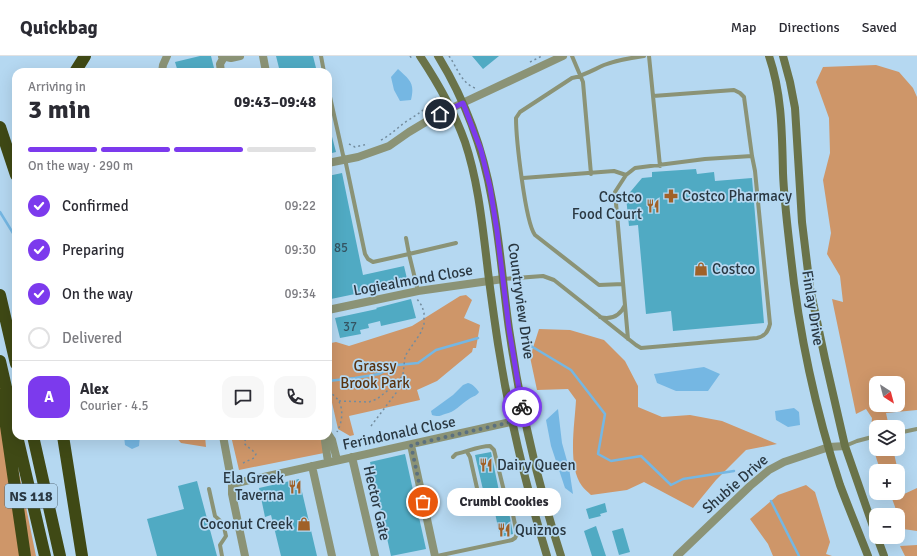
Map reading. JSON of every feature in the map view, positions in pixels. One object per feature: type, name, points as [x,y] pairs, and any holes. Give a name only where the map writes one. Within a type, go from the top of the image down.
[{"type":"highway","points":[[78,68],[85,56]]},
{"type":"highway","points":[[0,126],[12,163]]},
{"type":"highway","points":[[0,295],[12,347]]},
{"type":"highway","points":[[0,361],[12,414]]},
{"type":"highway","points":[[0,395],[12,464],[25,556]]},
{"type":"highway","name":"NS 118","points":[[18,440],[45,556]]},
{"type":"highway","name":"NS 118","points":[[34,440],[60,556]]},
{"type":"highway","points":[[64,440],[82,556]]},
{"type":"street","points":[[163,68],[167,56]]},
{"type":"street","points":[[221,68],[220,64],[223,57],[231,58],[240,56]]},
{"type":"street","points":[[263,56],[265,68]]},
{"type":"street","name":"Countryview Drive","points":[[438,56],[463,103],[481,150],[495,215],[509,329],[524,419],[540,486],[561,556]]},
{"type":"street","points":[[332,162],[358,157],[389,146],[409,132],[452,108],[562,56]]},
{"type":"street","name":"Finlay Drive","points":[[769,56],[776,82],[780,108],[785,202],[796,296],[808,363],[829,447],[845,498],[868,556]]},
{"type":"street","name":"Finlay Drive","points":[[783,56],[795,108],[801,215],[808,276],[845,446],[869,516]]},
{"type":"street","name":"Countryview Drive","points":[[417,58],[452,108],[465,142],[475,178],[499,350],[512,422],[526,482],[547,556]]},
{"type":"street","name":"Logiealmond Close","points":[[332,309],[490,281],[503,280]]},
{"type":"street","name":"Ferindonald Close","points":[[232,484],[524,419]]},
{"type":"street","points":[[224,440],[232,484],[232,494],[245,556]]},
{"type":"street","points":[[326,440],[328,462]]},
{"type":"street","points":[[332,440],[337,460]]},
{"type":"street","points":[[411,445],[436,556]]},
{"type":"street","name":"Shubie Drive","points":[[677,556],[750,486],[769,470],[784,462],[829,447],[845,446]]},
{"type":"street","name":"Hector Gate","points":[[352,457],[374,556]]},
{"type":"street","points":[[312,466],[332,556]]},
{"type":"street","name":"Finlay Drive","points":[[879,544],[884,556]]},
{"type":"lane","points":[[321,56],[323,68]]},
{"type":"lane","points":[[572,56],[583,82],[591,174]]},
{"type":"lane","points":[[623,284],[599,285],[535,235],[532,231],[525,200],[516,118],[520,112],[572,78],[581,76],[618,61],[644,56]]},
{"type":"lane","points":[[649,56],[660,166]]},
{"type":"lane","points":[[503,280],[544,276],[554,280],[598,316],[642,348],[757,338],[763,337],[768,331],[770,324],[755,171],[745,101],[740,93],[734,90],[653,96]]},
{"type":"lane","points":[[332,106],[345,159],[362,244],[368,259],[373,262],[456,243]]},
{"type":"lane","points":[[628,339],[615,192],[626,175],[635,168],[660,166],[705,158],[752,156]]},
{"type":"lane","points":[[523,178],[591,174],[614,171],[626,175]]},
{"type":"lane","points":[[406,238],[416,294]]},
{"type":"lane","points":[[598,316],[607,319],[616,317],[623,310],[625,305]]},
{"type":"lane","points":[[905,432],[917,429]]},
{"type":"lane","points":[[845,446],[869,438]]},
{"type":"lane","points":[[453,457],[456,454],[467,452],[473,448],[490,446],[494,450],[504,491],[500,497],[483,500],[479,497],[476,491],[470,457],[467,452]]},
{"type":"lane","points":[[209,489],[215,516],[224,525],[226,536],[220,545],[222,556]]},
{"type":"lane","points":[[462,494],[476,491]]},
{"type":"lane","points":[[436,556],[512,540],[515,538],[517,534],[511,505],[506,501],[489,505],[485,509]]},
{"type":"path","points":[[410,56],[417,58]]},
{"type":"path","points":[[449,56],[466,84],[477,88]]},
{"type":"path","points":[[529,63],[542,56]]},
{"type":"path","points":[[379,141],[427,108],[436,99],[436,95]]},
{"type":"path","points":[[349,144],[355,147],[369,144]]},
{"type":"path","points":[[371,426],[396,393],[403,375],[405,356],[420,334],[424,325],[424,313],[416,294]]},
{"type":"path","points":[[339,401],[369,402],[377,399],[397,383],[403,375]]},
{"type":"path","points":[[332,395],[339,401],[342,411],[342,421],[332,432]]},
{"type":"path","points":[[243,463],[254,458],[256,454],[253,450],[248,449],[244,443],[245,440]]},
{"type":"green space","points":[[876,65],[899,72],[913,88],[917,97],[917,410],[905,411],[905,376],[869,376],[869,412],[896,412],[886,413],[888,420],[872,420],[866,409],[856,414],[832,299],[843,302],[840,276],[827,254],[831,233],[823,180],[830,153],[829,118],[816,82],[823,67]]},
{"type":"green space","name":"Grassy Brook Park","points":[[466,295],[472,300],[464,318],[480,325],[476,348],[473,348],[472,352],[437,381],[417,390],[420,400],[349,416],[354,435],[350,436],[338,429],[332,403],[332,343],[336,342],[349,346],[412,326],[460,296]]},
{"type":"green space","points":[[539,329],[570,330],[604,340],[625,361],[638,386],[638,407],[662,417],[690,415],[722,421],[777,444],[746,450],[716,480],[693,508],[644,482],[627,490],[591,495],[582,486],[577,478],[573,456],[576,400],[568,389],[537,390],[530,357]]},
{"type":"green space","points":[[0,380],[36,556],[0,556]]},
{"type":"green space","points":[[178,440],[205,440],[206,447],[181,443]]},
{"type":"green space","points":[[232,440],[322,440],[324,453],[239,470]]},
{"type":"green space","points":[[876,456],[895,456],[896,464],[878,464]]},
{"type":"green space","points":[[806,485],[815,492],[830,542],[826,554],[832,556],[773,556],[768,544],[750,519],[778,495]]},
{"type":"green space","points":[[917,488],[917,531],[905,529],[905,508],[895,508],[893,500],[905,500],[905,494]]},
{"type":"green space","points":[[917,545],[917,556],[905,556],[900,546]]},
{"type":"water","points":[[398,69],[406,76],[412,86],[411,100],[400,101],[394,90],[391,77]]},
{"type":"water","points":[[704,367],[720,374],[708,391],[676,391],[657,383],[654,374]]},
{"type":"water","points":[[468,383],[473,385],[479,392],[452,412],[439,416],[432,415],[431,411],[453,395],[463,385]]},
{"type":"water","points":[[794,408],[799,412],[800,425],[788,427],[776,420],[775,411]]},
{"type":"water","points":[[558,409],[562,443],[569,468],[573,494],[565,488],[551,446],[546,420]]},
{"type":"water","points":[[124,440],[140,440],[139,446],[132,449],[125,445]]},
{"type":"building","points":[[200,56],[211,56],[214,68],[177,68],[175,62]]},
{"type":"building","points":[[276,56],[313,56],[316,68],[279,68]]},
{"type":"building","points":[[472,56],[499,56],[483,69]]},
{"type":"building","points":[[332,137],[336,152],[332,153]]},
{"type":"building","name":"Costco","points":[[696,169],[697,174],[714,172],[715,181],[752,178],[764,323],[673,331],[671,311],[646,314],[638,225],[629,226],[626,197],[642,178],[652,177],[652,172]]},
{"type":"building","points":[[342,173],[363,275],[404,266],[408,283],[332,299],[332,175]]},
{"type":"building","points":[[411,299],[416,318],[381,326],[380,321],[368,324],[369,328],[360,330],[361,334],[340,338],[335,318],[377,309],[376,308]]},
{"type":"building","points":[[491,452],[499,491],[484,494],[475,455]]},
{"type":"building","points":[[405,454],[426,549],[391,556],[370,462]]},
{"type":"building","points":[[299,479],[317,556],[281,556],[271,515],[265,517],[259,488]]},
{"type":"building","points":[[197,481],[217,556],[157,556],[147,519],[184,509],[178,486]]},
{"type":"building","points":[[605,503],[607,512],[600,514],[601,516],[589,519],[586,509]]},
{"type":"building","points":[[506,505],[508,507],[513,534],[500,537],[494,508]]},
{"type":"building","points":[[596,526],[606,556],[592,556],[584,531]]},
{"type":"building","points":[[623,528],[630,552],[619,555],[612,531]]},
{"type":"waterway","points":[[0,212],[12,232]]},
{"type":"waterway","points":[[332,381],[379,374],[397,365],[418,363],[436,350],[478,338]]},
{"type":"waterway","points":[[531,346],[571,370],[605,414],[598,454],[611,461],[641,456],[671,485],[683,479],[734,471]]},
{"type":"waterway","points":[[771,501],[799,556]]},
{"type":"way so far","points":[[423,502],[411,445],[524,419],[522,407]]},
{"type":"place","name":"Costco Pharmacy","points":[[671,196]]},
{"type":"place","name":"Costco Food Court","points":[[653,206]]},
{"type":"place","name":"Costco","points":[[701,269]]},
{"type":"place","name":"Dairy Queen","points":[[486,465]]},
{"type":"place","name":"Ela Greek Taverna","points":[[295,487]]},
{"type":"place","name":"Crumbl Cookies","points":[[423,502]]},
{"type":"place","name":"Coconut Creek","points":[[304,524]]},
{"type":"place","name":"Quiznos","points":[[504,530]]},
{"type":"route","points":[[440,114],[463,103],[481,150],[495,215],[509,329],[522,407]]}]
